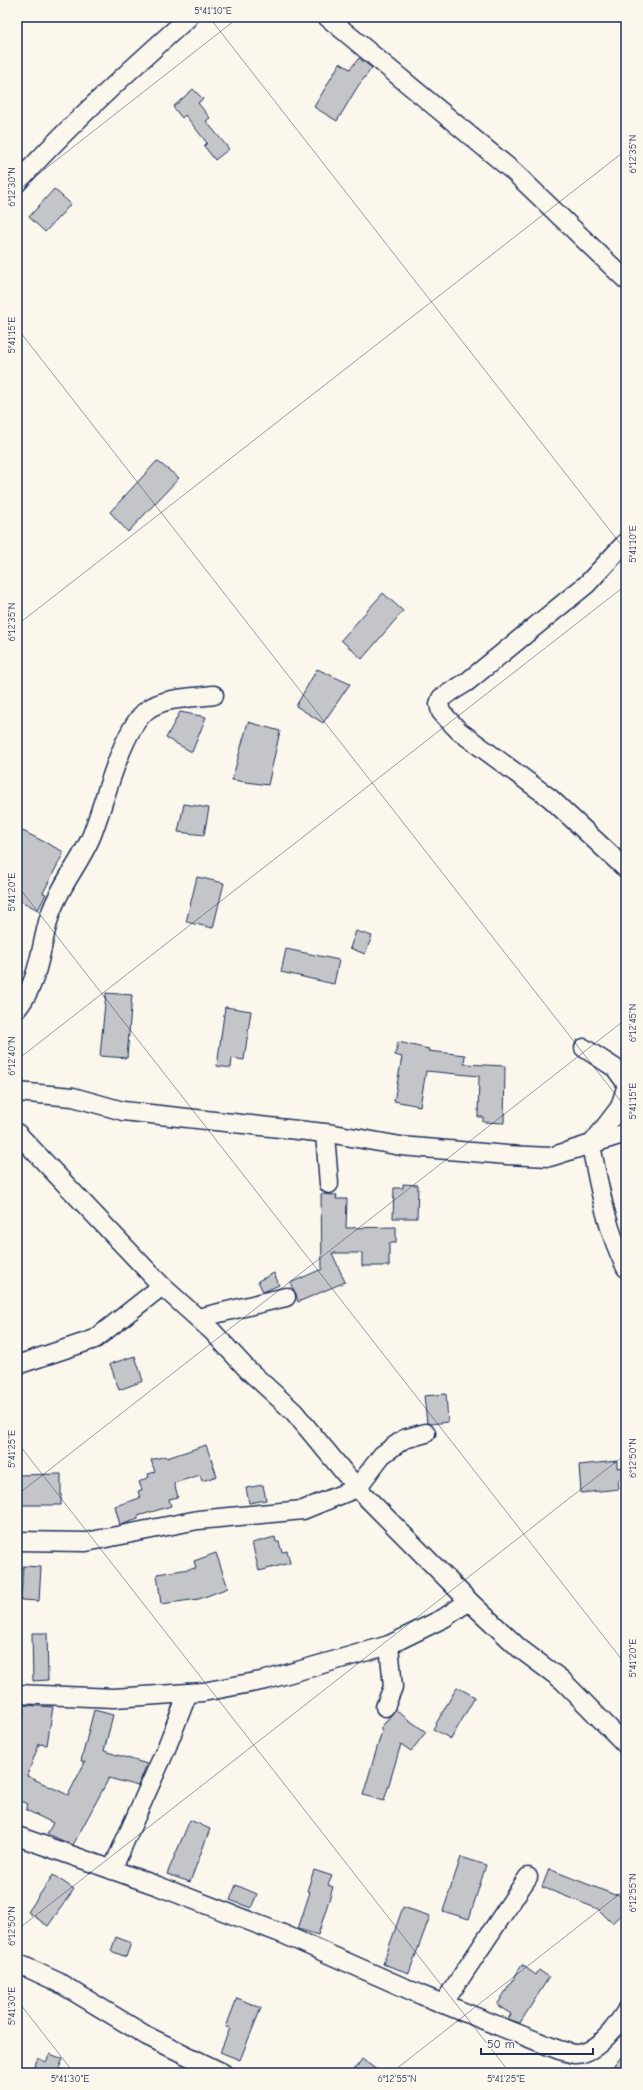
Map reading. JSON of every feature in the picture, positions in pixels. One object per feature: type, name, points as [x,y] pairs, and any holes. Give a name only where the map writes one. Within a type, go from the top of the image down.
[{"type":"street","points":[[17,183],[36,162],[135,66],[189,17]]},
{"type":"street","points":[[327,17],[514,172],[626,280]]},
{"type":"street","points":[[626,542],[587,584],[467,682],[441,698],[439,704],[441,712],[458,731],[550,798],[626,869]]},
{"type":"street","points":[[17,1009],[24,1001],[40,962],[50,916],[61,887],[90,839],[122,748],[137,722],[147,710],[167,701],[214,695]]},
{"type":"street","points":[[584,1048],[615,1068],[626,1083]]},
{"type":"street","points":[[626,1088],[620,1108],[591,1145],[600,1190],[619,1254],[626,1268]]},
{"type":"street","points":[[17,1092],[73,1097],[123,1110],[325,1134],[401,1146],[550,1157],[626,1133]]},
{"type":"street","points":[[17,1133],[162,1286],[198,1318],[247,1369],[294,1412],[357,1488],[469,1601],[519,1648],[562,1680],[626,1745]]},
{"type":"street","points":[[325,1134],[329,1184]]},
{"type":"street","points":[[17,1365],[95,1340],[162,1286]]},
{"type":"street","points":[[198,1318],[286,1297]]},
{"type":"street","points":[[17,1541],[86,1542],[198,1520],[303,1510],[357,1488],[382,1455],[404,1439],[426,1433]]},
{"type":"street","points":[[17,1694],[114,1698],[188,1693],[266,1680],[389,1645],[444,1618],[469,1601]]},
{"type":"street","points":[[385,1707],[393,1687],[389,1645]]},
{"type":"street","points":[[112,1870],[166,1749],[188,1693]]},
{"type":"street","points":[[17,1836],[283,1934],[443,2004],[559,2050],[575,2054],[585,2052],[598,2045],[620,2021],[626,2011]]},
{"type":"street","points":[[443,2004],[528,1877]]},
{"type":"street","points":[[17,1963],[58,1982],[147,2036],[223,2073]]},
{"type":"building","points":[[359,58],[372,68],[358,86],[337,121],[314,107],[340,63],[350,69]]},
{"type":"building","points":[[193,89],[203,99],[198,103],[210,118],[206,121],[229,149],[215,160],[204,146],[207,143],[185,115],[182,118],[173,107]]},
{"type":"building","points":[[54,189],[71,204],[45,232],[29,217]]},
{"type":"building","points":[[157,461],[179,478],[128,532],[110,512]]},
{"type":"building","points":[[383,593],[403,611],[362,659],[341,640]]},
{"type":"building","points":[[317,669],[350,684],[323,723],[296,706]]},
{"type":"building","points":[[180,712],[206,717],[192,752],[166,738]]},
{"type":"building","points":[[248,722],[280,731],[268,785],[232,780]]},
{"type":"building","points":[[184,804],[209,808],[204,835],[178,832]]},
{"type":"building","points":[[17,828],[64,852],[43,893],[46,894],[38,910],[17,899]]},
{"type":"building","points":[[197,877],[224,883],[213,928],[186,922]]},
{"type":"building","points":[[356,931],[372,936],[365,954],[350,948]]},
{"type":"building","points":[[286,949],[339,960],[334,984],[281,972]]},
{"type":"building","points":[[106,993],[132,995],[127,1058],[100,1056]]},
{"type":"building","points":[[225,1007],[251,1011],[244,1060],[232,1058],[231,1068],[217,1066]]},
{"type":"building","points":[[398,1042],[429,1049],[428,1051],[465,1055],[464,1064],[505,1066],[504,1123],[483,1122],[483,1117],[478,1117],[479,1076],[426,1071],[420,1106],[394,1101],[402,1057],[395,1055]]},
{"type":"building","points":[[403,1184],[418,1185],[417,1218],[393,1218],[394,1188],[403,1188]]},
{"type":"building","points":[[321,1194],[337,1195],[336,1199],[347,1199],[346,1228],[396,1227],[396,1243],[389,1243],[389,1266],[362,1266],[362,1253],[332,1253],[345,1282],[298,1302],[296,1294],[290,1283],[322,1269]]},
{"type":"building","points":[[274,1273],[279,1285],[263,1292],[258,1281]]},
{"type":"building","points":[[135,1356],[143,1381],[119,1390],[110,1364]]},
{"type":"building","points":[[446,1394],[448,1422],[427,1423],[424,1396]]},
{"type":"building","points":[[206,1445],[217,1476],[202,1481],[200,1475],[174,1483],[178,1497],[169,1499],[171,1506],[138,1516],[138,1519],[120,1525],[115,1506],[140,1498],[138,1491],[142,1490],[139,1482],[149,1477],[148,1474],[155,1472],[151,1460],[166,1456],[167,1458]]},
{"type":"building","points":[[617,1461],[617,1468],[624,1467],[625,1479],[618,1480],[619,1489],[581,1493],[579,1465]]},
{"type":"building","points":[[61,1474],[61,1505],[17,1505],[17,1475]]},
{"type":"building","points":[[263,1485],[266,1500],[249,1503],[246,1488]]},
{"type":"building","points":[[275,1537],[276,1542],[279,1542],[282,1552],[287,1551],[290,1563],[259,1571],[252,1543]]},
{"type":"building","points":[[216,1553],[228,1588],[199,1599],[161,1604],[157,1574],[196,1568],[194,1561]]},
{"type":"building","points":[[23,1566],[41,1567],[39,1601],[21,1600]]},
{"type":"building","points":[[32,1633],[47,1633],[48,1680],[33,1681]]},
{"type":"building","points":[[457,1687],[475,1697],[451,1739],[433,1729]]},
{"type":"building","points":[[25,1705],[53,1707],[47,1745],[39,1744],[27,1776],[68,1795],[85,1762],[81,1761],[94,1710],[113,1715],[104,1751],[147,1764],[138,1786],[109,1778],[73,1845],[47,1834],[53,1823],[26,1810],[28,1804],[17,1800],[17,1755]]},
{"type":"building","points":[[395,1710],[426,1732],[411,1751],[401,1744],[384,1801],[363,1795],[382,1731],[380,1729]]},
{"type":"building","points":[[190,1820],[210,1829],[190,1882],[167,1874]]},
{"type":"building","points":[[461,1857],[486,1865],[469,1919],[443,1911]]},
{"type":"building","points":[[549,1869],[615,1895],[617,1893],[626,1903],[626,1910],[612,1923],[598,1909],[542,1887]]},
{"type":"building","points":[[314,1870],[332,1876],[328,1885],[333,1887],[318,1935],[298,1929],[310,1892],[307,1891]]},
{"type":"building","points":[[53,1875],[74,1889],[48,1926],[28,1912]]},
{"type":"building","points":[[236,1885],[257,1894],[251,1908],[230,1900]]},
{"type":"building","points":[[403,1907],[430,1916],[409,1973],[383,1964]]},
{"type":"building","points":[[116,1937],[131,1943],[126,1957],[111,1951]]},
{"type":"building","points":[[522,1965],[536,1975],[539,1970],[549,1977],[520,2023],[508,2019],[511,2014],[497,2005]]},
{"type":"building","points":[[237,1998],[261,2008],[240,2060],[220,2052],[230,2028],[226,2027]]},
{"type":"building","points":[[626,2051],[626,2073],[608,2073]]},
{"type":"building","points":[[50,2054],[63,2059],[59,2068],[70,2073],[31,2073],[38,2058],[46,2062]]},
{"type":"building","points":[[362,2059],[381,2073],[352,2073]]}]
